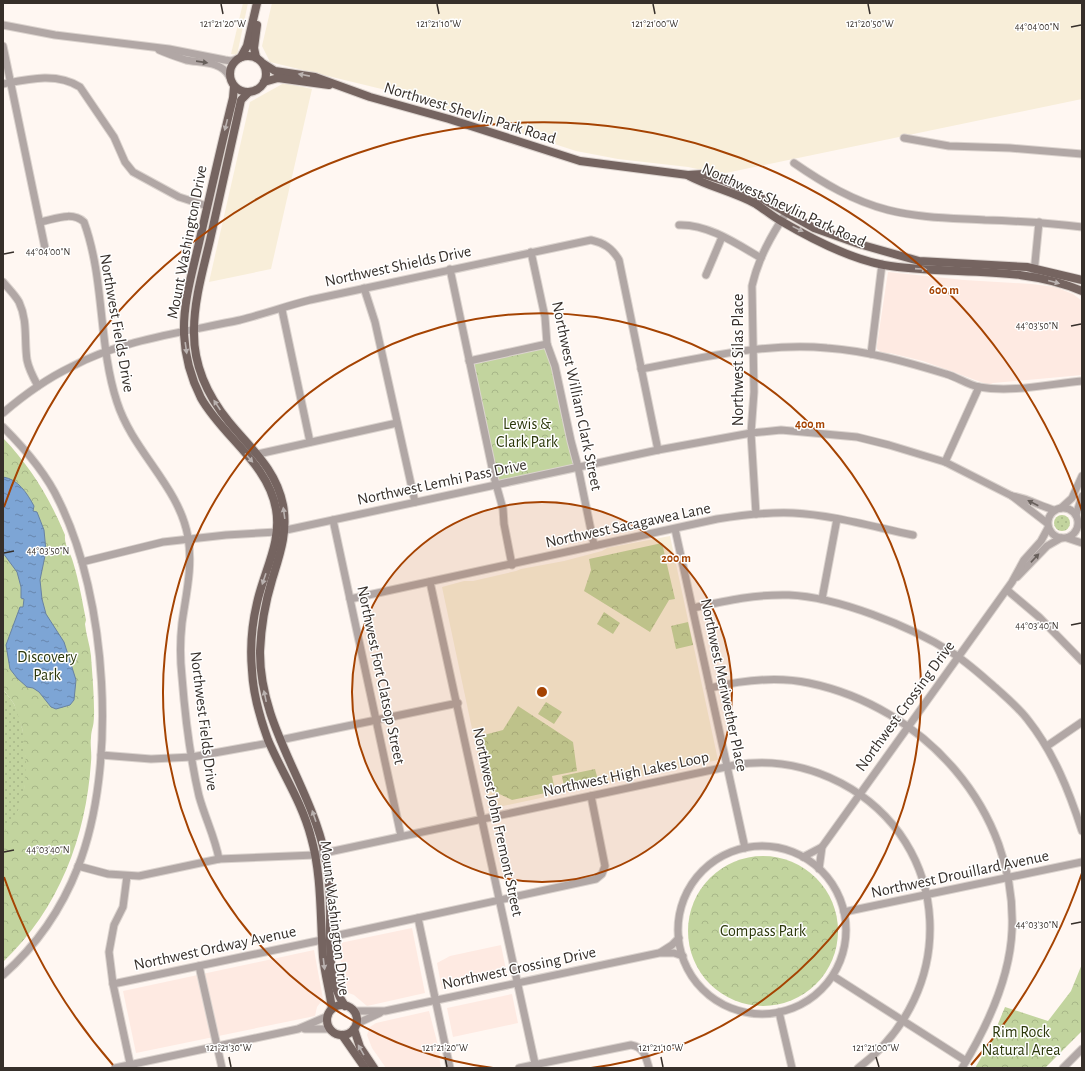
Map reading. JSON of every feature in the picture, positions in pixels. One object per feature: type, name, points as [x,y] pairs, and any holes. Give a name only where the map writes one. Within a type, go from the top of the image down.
[{"type":"main road","points":[[257,3],[247,46],[239,58],[231,66],[229,76],[234,87],[248,92],[258,90],[264,82],[266,73],[264,64],[256,57],[254,42],[262,3]]},
{"type":"main road","points":[[239,58],[256,57]]},
{"type":"main road","name":"Northwest Shevlin Park Road","points":[[264,64],[275,71],[315,77],[341,87],[580,161],[688,175],[702,174],[725,181],[754,194],[814,228],[837,237],[919,261],[1035,268],[1082,280]]},
{"type":"main road","name":"Northwest Shevlin Park Road","points":[[264,82],[278,78],[341,87]]},
{"type":"main road","name":"Mount Washington Drive","points":[[234,87],[233,98],[207,206],[185,310],[184,332],[188,365],[198,392],[211,414],[258,468],[266,481],[276,508],[277,532],[272,558],[256,604],[251,647],[254,687],[260,717],[269,743],[298,799],[311,836],[320,880],[326,938],[336,985],[345,1006]]},
{"type":"main road","name":"Mount Washington Drive","points":[[248,92],[242,100],[240,106],[198,291],[194,329],[198,366],[207,389],[230,423],[258,454],[273,475],[278,486],[284,510],[285,530],[282,551],[264,612],[260,651],[268,709],[280,740],[303,787],[325,853],[330,886],[325,972],[330,1013]]},
{"type":"main road","name":"Northwest Shevlin Park Road","points":[[688,175],[704,184],[726,191],[755,204],[781,221],[844,251],[882,264],[918,269],[1002,273],[1034,277],[1082,291]]},
{"type":"main road","points":[[355,1026],[349,1033],[342,1035],[335,1033],[330,1029],[328,1023],[330,1013],[338,1006],[345,1006],[354,1011],[356,1017],[355,1026],[360,1047],[374,1068]]},
{"type":"main road","points":[[342,1035],[365,1068]]},
{"type":"street","points":[[3,27],[151,47],[210,56],[225,60],[239,58]]},
{"type":"street","points":[[3,46],[7,83],[46,248]]},
{"type":"street","points":[[151,47],[186,60],[214,64],[225,69],[229,76]]},
{"type":"street","points":[[7,83],[56,78],[73,82],[80,87],[114,137],[126,162],[133,172],[179,197],[207,206]]},
{"type":"street","points":[[904,138],[949,146],[1010,148],[1082,154]]},
{"type":"street","points":[[794,163],[831,187],[888,210],[945,219],[1039,222],[1082,227]]},
{"type":"street","name":"Northwest Silas Place","points":[[756,514],[751,433],[754,392],[752,286],[760,258],[786,213]]},
{"type":"street","name":"Northwest Fields Drive","points":[[40,222],[70,216],[75,216],[84,222],[95,271],[105,352],[121,413],[146,458],[170,491],[179,508],[188,538],[190,572],[182,625],[182,677],[192,757],[200,800],[214,834],[219,859]]},
{"type":"street","points":[[1034,277],[1039,222]]},
{"type":"street","points":[[679,225],[698,227],[722,237],[760,258]]},
{"type":"street","points":[[706,275],[722,237]]},
{"type":"street","name":"Northwest Shields Drive","points":[[3,413],[38,386],[71,366],[105,352],[194,329],[282,310],[306,301],[591,240],[600,242],[611,249],[619,260],[658,450]]},
{"type":"street","name":"Northwest William Clark Street","points":[[531,252],[545,317],[547,344],[555,366],[570,441],[578,467],[594,545]]},
{"type":"street","points":[[871,354],[882,264]]},
{"type":"street","points":[[450,269],[468,361],[503,509],[504,524],[512,565]]},
{"type":"street","points":[[3,282],[22,307],[27,331],[27,360],[31,374],[38,386]]},
{"type":"street","points":[[364,288],[375,322],[415,502]]},
{"type":"street","points":[[3,294],[9,289]]},
{"type":"street","points":[[282,310],[310,442]]},
{"type":"street","points":[[468,361],[547,344]]},
{"type":"street","points":[[641,369],[753,349],[825,348],[871,354],[907,362],[953,376],[978,387],[1009,389],[1082,381]]},
{"type":"street","points":[[945,462],[978,387]]},
{"type":"street","points":[[258,454],[397,423]]},
{"type":"street","points":[[3,427],[38,466],[59,499],[70,525],[82,562],[93,613],[102,701],[101,755],[93,814],[78,866],[51,920],[24,954],[3,975]]},
{"type":"street","name":"Northwest Lemhi Pass Drive","points":[[82,562],[144,546],[188,538],[277,532],[658,450],[751,433],[781,430],[856,437],[945,462],[1012,496],[1048,526]]},
{"type":"street","points":[[1082,476],[1072,498],[1048,518],[1048,526],[1053,535],[1082,543]]},
{"type":"street","name":"Northwest Lemhi Pass Drive","points":[[1012,496],[1024,498],[1040,506],[1058,509]]},
{"type":"street","points":[[1064,538],[1075,532],[1082,496]]},
{"type":"street","points":[[1058,509],[1069,509],[1077,519],[1082,530]]},
{"type":"street","name":"Northwest Sacagawea Lane","points":[[350,598],[512,565],[594,545],[717,519],[756,514],[792,513],[837,519],[913,535]]},
{"type":"street","points":[[822,599],[837,519]]},
{"type":"street","name":"Northwest Fort Clatsop Street","points":[[333,520],[401,836]]},
{"type":"street","name":"Northwest Crossing Drive","points":[[819,869],[822,848],[1007,590],[1024,560],[1042,541],[1048,526]]},
{"type":"street","name":"Northwest Meriwether Place","points":[[675,529],[745,848]]},
{"type":"street","name":"Northwest Crossing Drive","points":[[1012,582],[1047,546],[1064,538]]},
{"type":"street","name":"Northwest John Fremont Street","points":[[430,582],[458,703],[536,1066]]},
{"type":"street","points":[[1007,590],[1039,617],[1082,661]]},
{"type":"street","points":[[693,608],[752,596],[788,595],[822,599],[880,618],[922,636],[958,657],[1013,703],[1028,719],[1046,746],[1068,791],[1082,831]]},
{"type":"street","points":[[710,688],[744,680],[775,679],[808,682],[839,691],[873,704],[909,726],[953,766],[976,799],[995,837],[1008,877],[1013,910],[1010,952],[992,1011],[983,1032],[962,1068]]},
{"type":"street","points":[[280,740],[458,703]]},
{"type":"street","points":[[1046,746],[1082,722]]},
{"type":"street","points":[[101,755],[151,759],[192,757],[269,743]]},
{"type":"street","name":"Northwest High Lakes Loop","points":[[78,866],[127,876],[153,874],[219,859],[315,855],[727,766],[761,762],[798,766],[826,775],[860,793],[891,821],[901,835],[919,870],[926,896],[930,928],[928,957],[918,991],[903,1022],[878,1052],[858,1068]]},
{"type":"street","name":"Northwest Ordway Avenue","points":[[113,984],[591,882],[602,874],[605,868],[591,796]]},
{"type":"street","points":[[777,847],[803,857],[819,869],[836,890],[844,912],[843,949],[833,976],[812,997],[796,1006],[779,1012],[762,1014],[741,1012],[720,1004],[711,998],[698,985],[683,956],[679,938],[680,915],[683,903],[691,885],[703,871],[718,859],[745,848],[777,847]]},
{"type":"street","points":[[803,857],[822,848]]},
{"type":"street","name":"Northwest Drouillard Avenue","points":[[844,912],[926,896],[1082,862]]},
{"type":"street","points":[[127,876],[123,907],[114,925],[111,939],[110,960],[113,984],[131,1066]]},
{"type":"street","points":[[418,918],[450,1068]]},
{"type":"street","name":"Northwest Crossing Drive","points":[[354,1011],[384,1011],[659,952],[672,945],[679,938]]},
{"type":"street","name":"Northwest Crossing Drive","points":[[659,952],[674,953],[683,956]]},
{"type":"street","points":[[200,966],[216,1046],[222,1068]]},
{"type":"street","points":[[833,976],[966,1061]]},
{"type":"street","name":"Northwest Crossing Drive","points":[[355,1026],[384,1011]]},
{"type":"street","points":[[779,1012],[792,1068]]},
{"type":"street","points":[[298,1029],[330,1013]]},
{"type":"street","points":[[115,1068],[131,1066],[298,1029],[330,1029]]},
{"type":"street","points":[[519,1068],[536,1066],[631,1045],[638,1046],[644,1052],[649,1068]]},
{"type":"street","points":[[1063,1068],[1082,1049]]},
{"type":"shaded area","points":[[243,3],[248,3],[237,55],[231,54]]},
{"type":"shaded area","points":[[272,3],[1082,3],[1082,99],[721,174],[688,167],[618,159],[576,151],[394,92],[270,62],[262,46]]},
{"type":"shaded area","points":[[284,83],[312,89],[271,269],[209,282],[250,102]]},
{"type":"shaded area","points":[[888,272],[964,280],[1032,284],[1055,287],[1073,294],[1082,301],[1082,375],[993,383],[989,385],[923,361],[890,353],[882,353],[877,349],[877,345]]},
{"type":"shaded area","points":[[670,536],[718,760],[489,809],[442,587],[464,581],[473,581],[521,569],[564,561],[602,551],[607,548]]},
{"type":"shaded area","points":[[412,928],[425,993],[367,1006],[354,995],[346,992],[341,962],[340,943]]},
{"type":"shaded area","points":[[501,945],[507,975],[442,989],[437,963],[450,956]]},
{"type":"shaded area","points":[[314,950],[323,999],[317,1007],[315,1016],[136,1053],[123,991]]},
{"type":"shaded area","points":[[512,994],[518,1023],[453,1037],[447,1008]]},
{"type":"shaded area","points":[[429,1011],[440,1053],[439,1057],[441,1068],[386,1068],[372,1048],[367,1035],[370,1027],[376,1023]]},
{"type":"green space","name":"Lewis & Clark Park","points":[[547,344],[578,467],[496,484],[469,361]]},
{"type":"green space","name":"Discovery Park","points":[[3,438],[22,460],[39,484],[65,535],[66,543],[77,576],[86,620],[85,624],[90,648],[94,692],[94,720],[91,736],[91,759],[88,790],[76,844],[54,895],[40,919],[23,941],[3,962],[3,833],[18,811],[24,789],[26,762],[22,728],[14,704],[3,689]]},
{"type":"green space","points":[[1062,515],[1069,520],[1070,523],[1065,530],[1062,531],[1055,526],[1054,523],[1059,516]]},
{"type":"green space","points":[[662,543],[675,599],[669,600],[650,632],[584,591],[591,570],[589,559]]},
{"type":"green space","points":[[604,612],[620,623],[613,634],[597,624]]},
{"type":"green space","points":[[688,622],[693,645],[676,649],[671,626]]},
{"type":"green space","points":[[3,689],[14,704],[19,718],[26,752],[26,771],[20,807],[13,821],[3,833]]},
{"type":"green space","points":[[546,702],[562,712],[554,724],[538,714]]},
{"type":"green space","points":[[518,706],[573,742],[577,771],[552,776],[555,791],[512,800],[491,790],[480,736],[503,730]]},
{"type":"green space","points":[[595,769],[599,784],[576,789],[575,784],[564,787],[562,776]]},
{"type":"green space","name":"Compass Park","points":[[756,856],[770,856],[785,859],[798,865],[811,873],[821,883],[835,909],[838,931],[837,946],[832,960],[821,979],[811,989],[785,1003],[770,1006],[756,1006],[741,1003],[728,997],[715,989],[705,979],[691,953],[688,938],[688,924],[691,909],[697,896],[705,883],[715,873],[741,859]]},
{"type":"green space","name":"Rim Rock Natural Area","points":[[1082,964],[1082,1031],[1045,1068],[975,1068],[991,1041],[1005,1007],[1048,1021],[1071,991]]},
{"type":"water","points":[[3,477],[8,478],[22,487],[34,506],[33,511],[37,512],[44,530],[46,551],[40,580],[42,599],[46,614],[64,642],[76,680],[74,700],[70,705],[56,709],[51,707],[39,692],[33,688],[27,687],[10,669],[6,645],[20,607],[23,607],[24,599],[21,598],[21,587],[17,572],[3,553]]}]
